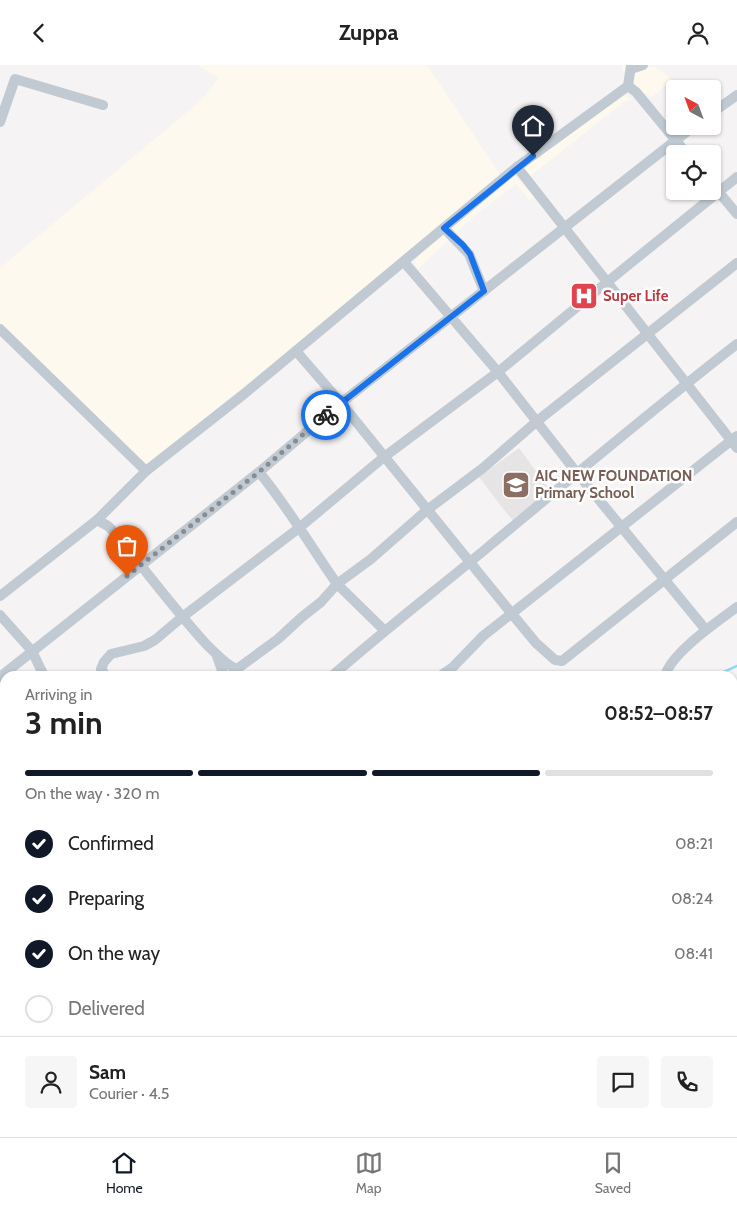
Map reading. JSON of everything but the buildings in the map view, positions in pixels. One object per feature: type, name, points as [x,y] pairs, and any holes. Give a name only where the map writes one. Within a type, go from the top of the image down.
[{"type":"street","points":[[0,597],[97,520],[146,471],[296,351],[517,167],[628,86],[631,67],[643,65]]},
{"type":"street","points":[[0,122],[16,79],[103,105]]},
{"type":"street","points":[[628,86],[636,91],[679,145]]},
{"type":"street","points":[[721,107],[736,96]]},
{"type":"street","points":[[7,671],[259,472],[341,403],[683,135]]},
{"type":"street","points":[[447,671],[484,636],[622,527],[735,442],[606,283],[517,167]]},
{"type":"street","points":[[721,185],[737,177]]},
{"type":"street","points":[[721,194],[737,214]]},
{"type":"street","points":[[102,671],[101,669],[104,662],[110,654],[144,646],[155,640],[299,529],[384,457],[498,372],[606,283],[702,200]]},
{"type":"street","points":[[444,228],[470,254],[484,291]]},
{"type":"street","points":[[404,261],[498,372],[577,473],[706,630]]},
{"type":"street","points":[[97,520],[108,526],[118,535],[182,618],[216,654],[231,667],[237,669],[278,639],[321,602],[337,584],[371,559],[427,510],[483,468],[536,422],[737,263]]},
{"type":"street","points":[[0,329],[146,471]]},
{"type":"street","points":[[338,671],[384,630],[470,562],[686,383],[737,344]]},
{"type":"street","points":[[296,351],[341,403],[536,643],[555,660],[562,661],[737,523]]},
{"type":"street","points":[[259,472],[282,499],[299,529],[337,584],[384,630]]},
{"type":"street","points":[[666,671],[681,653],[706,630],[737,607]]},
{"type":"street","points":[[0,615],[32,651],[42,671]]},
{"type":"street","points":[[216,654],[222,671]]},
{"type":"shaded area","points":[[197,65],[427,65],[501,176],[400,261],[148,464],[139,464],[0,326],[0,268],[199,102],[219,78]]},
{"type":"shaded area","points":[[622,65],[655,67],[673,80],[666,80],[666,86],[652,97],[643,93],[622,70]]},
{"type":"shaded area","points":[[624,95],[633,100],[624,102],[527,179],[520,169],[602,106]]},
{"type":"shaded area","points":[[515,176],[534,197],[530,201],[516,184],[472,218],[418,269],[414,263],[425,248]]},
{"type":"shaded area","name":"AIC NEW FOUNDATION Primary School","points":[[519,448],[552,493],[514,522],[479,477]]},
{"type":"waterway","points":[[726,671],[737,666]]},
{"type":"way so far","points":[[127,576],[259,472],[326,415]]},
{"type":"place","name":"Super Life","points":[[584,296]]},
{"type":"place","name":"AIC NEW FOUNDATION Primary School","points":[[516,485]]},
{"type":"route","points":[[326,415],[484,291],[470,254],[444,228],[517,167],[533,156]]}]
